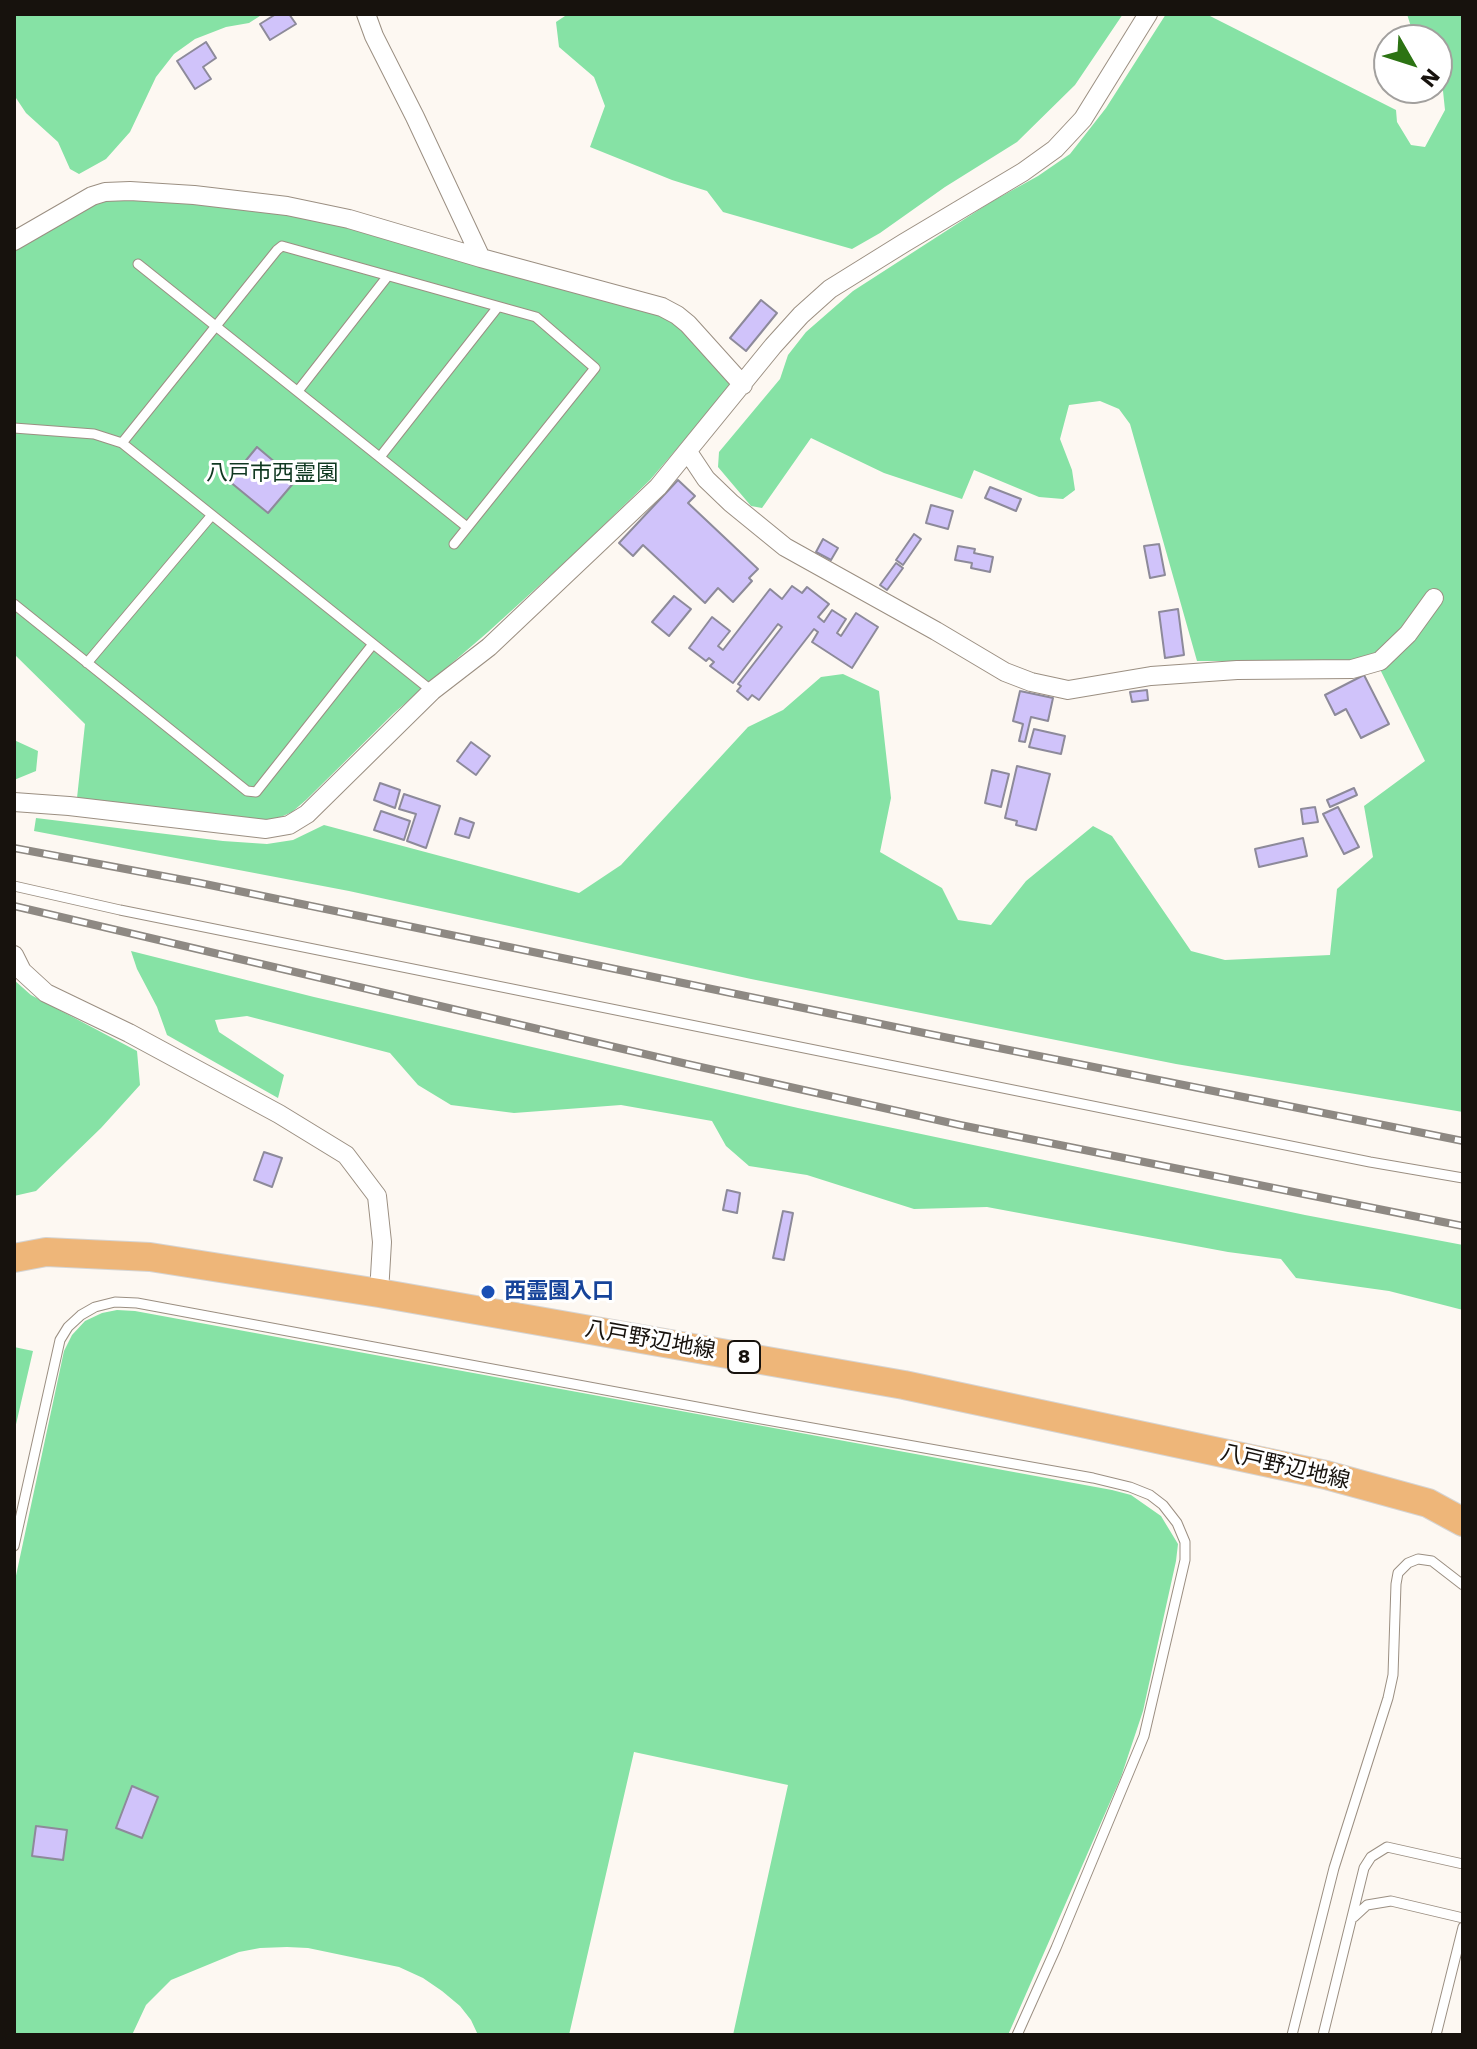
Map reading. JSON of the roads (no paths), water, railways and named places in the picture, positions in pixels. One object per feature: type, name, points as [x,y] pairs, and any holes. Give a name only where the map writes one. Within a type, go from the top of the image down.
[{"type":"main road","name":"八戸野辺地線","points":[[14,1258],[46,1252],[150,1257],[379,1293],[920,1388],[1326,1475],[1428,1503],[1463,1522]]},
{"type":"street","points":[[366,14],[481,258]]},
{"type":"street","points":[[14,802],[266,829],[289,825],[307,814],[432,691],[489,647],[658,487],[773,346],[830,289],[1023,172],[1055,149],[1083,119],[1148,14]]},
{"type":"street","points":[[14,241],[92,196],[105,192],[194,195],[287,206],[349,219],[662,307],[688,324],[743,385]]},
{"type":"street","points":[[688,452],[706,479],[785,547],[1005,672],[1031,682],[1068,690],[1151,676],[1223,671],[1352,669],[1380,661],[1408,634],[1434,598]]},
{"type":"street","points":[[14,955],[22,971],[46,993],[129,1033],[265,1106],[346,1155],[377,1196],[382,1242],[379,1293]]},
{"type":"lane","points":[[122,443],[282,246],[536,317],[595,368],[454,544]]},
{"type":"lane","points":[[138,264],[467,527]]},
{"type":"lane","points":[[298,391],[387,277]]},
{"type":"lane","points":[[380,457],[497,308]]},
{"type":"lane","points":[[14,428],[94,434],[122,443],[432,691]]},
{"type":"lane","points":[[87,663],[212,515]]},
{"type":"lane","points":[[14,604],[247,791],[256,792],[373,644]]},
{"type":"lane","points":[[14,886],[1354,1159],[1463,1178]]},
{"type":"lane","points":[[14,1546],[60,1340],[81,1315],[95,1307],[115,1302],[153,1306],[1093,1478],[1150,1495],[1163,1505],[1177,1523],[1185,1542],[1185,1560],[1144,1736],[1017,2035]]},
{"type":"lane","points":[[1292,2035],[1334,1868],[1388,1698],[1393,1675],[1398,1573],[1408,1563],[1418,1559],[1432,1561],[1463,1585]]},
{"type":"lane","points":[[1323,2035],[1364,1868],[1371,1857],[1387,1847],[1463,1864]]},
{"type":"lane","points":[[1351,1920],[1367,1905],[1391,1901],[1463,1918]]},
{"type":"lane","points":[[1436,2035],[1463,1927]]},
{"type":"railway","points":[[14,848],[200,883],[1463,1141]]},
{"type":"railway","points":[[14,906],[960,1125],[1463,1226]]},
{"type":"place","name":"西霊園入口","points":[[488,1292]]},
{"type":"park label","name":"八戸市西霊園","points":[[272,474]]}]
